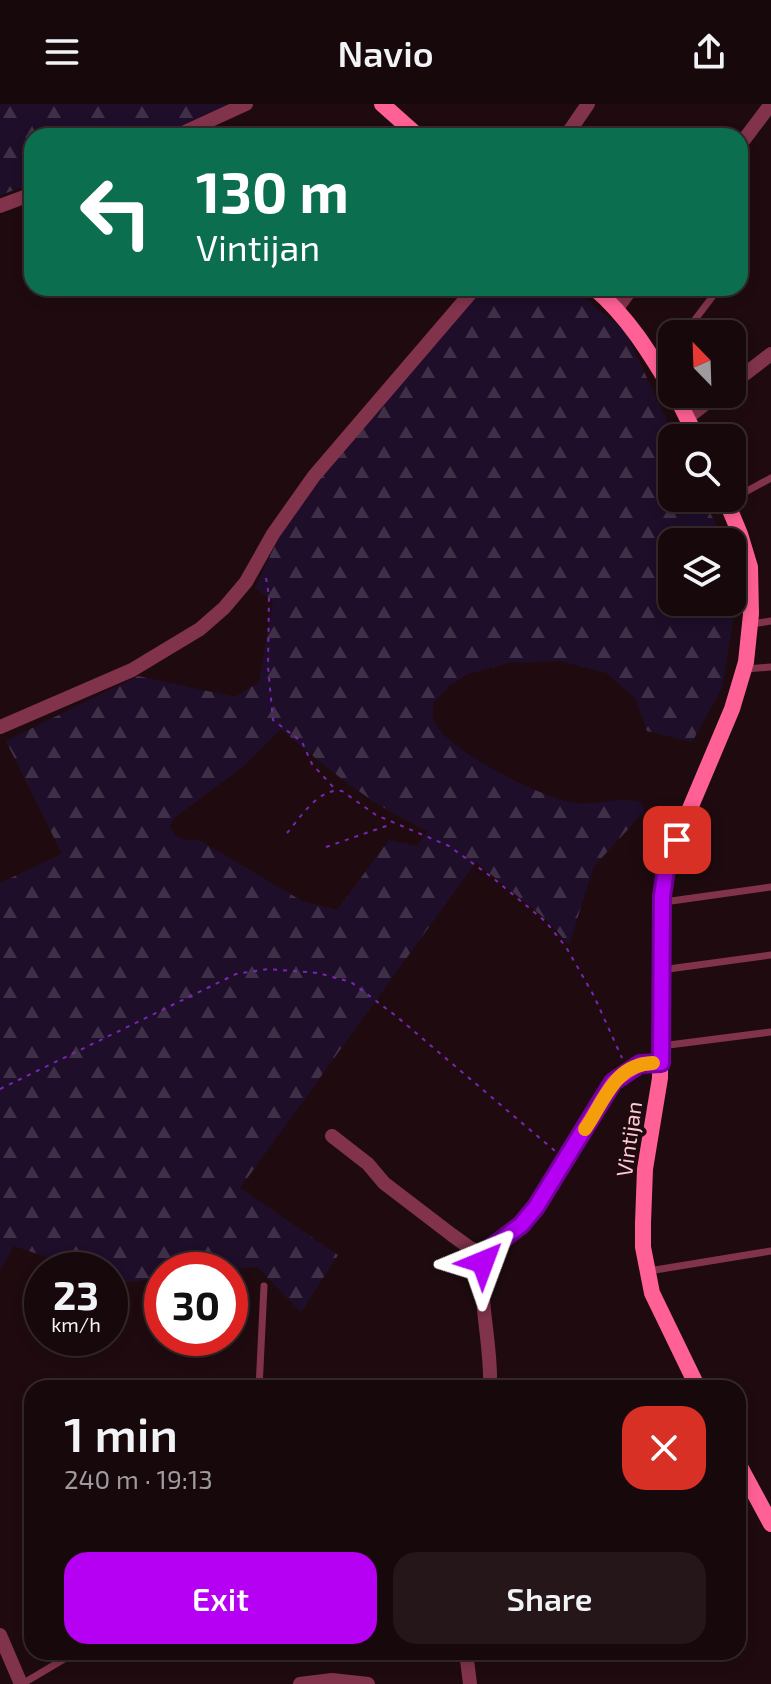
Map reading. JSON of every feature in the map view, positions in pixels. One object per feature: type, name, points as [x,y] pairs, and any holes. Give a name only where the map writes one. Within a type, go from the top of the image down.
[{"type":"main road","points":[[388,106],[410,128]]},
{"type":"main road","points":[[603,296],[636,332],[658,368]]},
{"type":"main road","points":[[682,408],[690,424]]},
{"type":"main road","name":"Vintijan","points":[[694,1380],[660,1314],[647,1271],[643,1247],[645,1169],[661,1063],[662,902],[667,863],[732,709],[744,669],[750,624],[750,567],[730,512]]},
{"type":"main road","points":[[746,1478],[771,1524]]},
{"type":"street","points":[[207,128],[246,104]]},
{"type":"street","points":[[572,128],[588,104]]},
{"type":"street","points":[[748,134],[771,104]]},
{"type":"street","points":[[0,206],[24,197]]},
{"type":"street","points":[[0,727],[132,670],[200,629],[224,608],[246,582],[314,476],[468,296]]},
{"type":"street","points":[[617,308],[626,296]]},
{"type":"street","points":[[746,373],[771,354]]},
{"type":"street","points":[[687,418],[700,408]]},
{"type":"street","points":[[490,1380],[481,1297],[484,1253],[521,1225],[551,1184],[613,1082],[628,1070],[645,1063],[661,1063]]},
{"type":"street","points":[[332,1136],[368,1164],[384,1183],[461,1242],[484,1253]]},
{"type":"street","points":[[0,1635],[22,1684]]},
{"type":"street","points":[[467,1660],[470,1684]]},
{"type":"street","points":[[300,1684],[332,1680],[368,1684]]},
{"type":"lane","points":[[695,320],[713,296]]},
{"type":"lane","points":[[746,490],[771,478]]},
{"type":"lane","points":[[750,624],[771,621]]},
{"type":"lane","points":[[744,669],[771,667]]},
{"type":"lane","points":[[662,902],[771,887]]},
{"type":"lane","points":[[661,970],[771,955]]},
{"type":"lane","points":[[661,1046],[771,1032]]},
{"type":"lane","points":[[647,1271],[771,1251]]},
{"type":"lane","points":[[259,1380],[264,1286]]},
{"type":"lane","points":[[22,1684],[62,1660]]},
{"type":"path","points":[[262,554],[269,596],[268,667],[273,720],[302,742],[312,764],[335,790]]},
{"type":"path","points":[[287,833],[324,794],[335,790],[342,791],[376,815],[449,846],[546,922],[566,947],[588,985],[628,1070]]},
{"type":"path","points":[[326,847],[394,823]]},
{"type":"path","points":[[0,1089],[236,974],[268,969],[318,973],[351,982],[396,1016],[546,1145],[566,1157]]},
{"type":"green space","points":[[0,104],[228,104],[176,128],[24,128],[24,187],[0,195]]},
{"type":"green space","points":[[475,296],[582,296],[625,331],[658,402],[658,408],[661,408],[668,424],[658,424],[658,512],[710,512],[718,528],[658,528],[658,616],[733,616],[733,621],[722,688],[692,742],[647,731],[635,698],[607,673],[559,661],[509,663],[468,674],[449,686],[434,702],[433,719],[442,733],[475,759],[497,771],[560,800],[584,804],[634,801],[642,803],[644,812],[594,866],[569,945],[549,922],[476,862],[240,1188],[338,1255],[301,1312],[257,1267],[248,1268],[248,1252],[144,1252],[144,1280],[128,1282],[128,1252],[32,1252],[14,1246],[0,1270],[0,883],[62,854],[6,741],[138,676],[235,697],[259,682],[273,601],[255,588],[287,520],[402,379]],"holes":[[[281,729],[369,798],[428,831],[417,846],[389,840],[337,910],[302,901],[199,840],[179,838],[170,827],[173,819],[246,764]]]},
{"type":"slow traffic","points":[[585,1129],[606,1091],[620,1075],[640,1064],[653,1063]]},
{"type":"route","points":[[483,1262],[484,1253],[508,1237],[536,1207],[613,1082],[640,1064],[661,1063],[662,896],[667,863],[677,840]]}]
